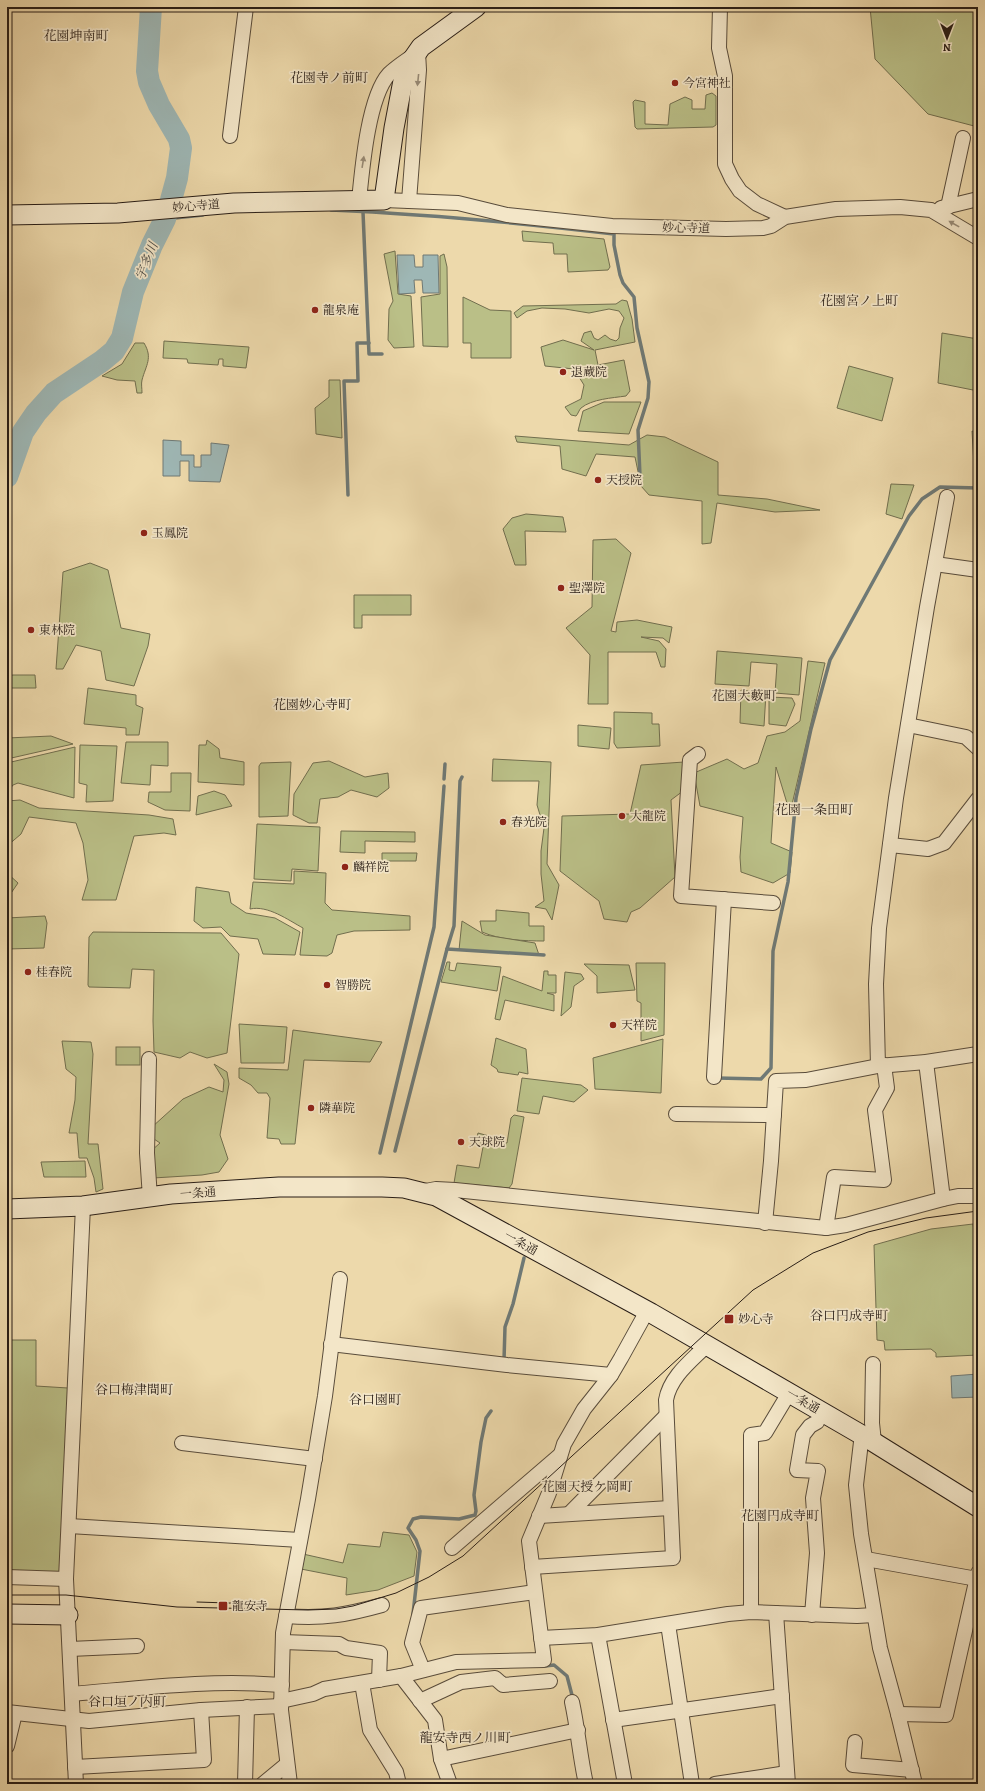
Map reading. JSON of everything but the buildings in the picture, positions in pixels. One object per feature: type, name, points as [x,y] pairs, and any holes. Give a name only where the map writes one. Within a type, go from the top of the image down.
[{"type":"main road","points":[[384,200],[394,128],[406,70],[421,46],[476,7]]},
{"type":"main road","name":"妙心寺道","points":[[7,215],[118,213],[234,203],[384,200]]},
{"type":"main road","name":"一条通","points":[[7,1209],[83,1206],[171,1194],[279,1187],[404,1188],[436,1196],[647,1311],[869,1439],[978,1507]]},
{"type":"main road","points":[[7,1614],[68,1615]]},
{"type":"street","points":[[230,136],[246,7]]},
{"type":"street","points":[[720,7],[719,48],[725,76],[726,164],[732,179],[740,191],[757,204],[785,217]]},
{"type":"street","points":[[409,201],[414,117],[419,70],[418,52]]},
{"type":"street","points":[[359,201],[369,122],[379,91],[388,75],[418,52]]},
{"type":"street","points":[[948,207],[963,138]]},
{"type":"street","points":[[931,210],[978,199]]},
{"type":"street","name":"妙心寺道","points":[[384,200],[458,203],[507,215],[623,226],[726,229],[762,228],[771,226],[785,217],[836,209],[900,208],[931,210],[978,238]]},
{"type":"street","points":[[826,1228],[834,1177],[884,1180],[875,1110],[887,1088],[881,1066],[876,984],[879,928],[908,725],[947,497]]},
{"type":"street","points":[[935,564],[978,570]]},
{"type":"street","points":[[908,725],[972,735],[978,748]]},
{"type":"street","points":[[698,754],[690,760],[681,896],[773,903]]},
{"type":"street","points":[[890,845],[928,850],[944,843],[978,799]]},
{"type":"street","points":[[714,1077],[724,899]]},
{"type":"street","points":[[765,1223],[776,1081],[806,1080],[881,1066],[926,1062],[978,1054]]},
{"type":"street","points":[[149,1059],[147,1153],[150,1198]]},
{"type":"street","points":[[926,1062],[943,1199]]},
{"type":"street","points":[[676,1114],[774,1115]]},
{"type":"street","points":[[419,1192],[436,1189],[455,1190],[765,1223],[826,1228],[846,1225],[943,1199],[958,1196],[978,1196]]},
{"type":"street","points":[[76,1784],[66,1579],[83,1206]]},
{"type":"street","points":[[290,1784],[286,1765],[281,1703],[283,1642],[286,1616],[315,1459],[340,1279]]},
{"type":"street","points":[[7,1746],[11,1712],[89,1720],[247,1707],[281,1703],[313,1694],[324,1689],[402,1676],[456,1662],[544,1660],[529,1540],[549,1493],[560,1455],[584,1409],[611,1375],[647,1311]]},
{"type":"street","points":[[331,1344],[507,1365],[611,1375]]},
{"type":"street","points":[[532,1567],[673,1558],[666,1400],[668,1389],[678,1375],[706,1346]]},
{"type":"street","points":[[873,1364],[872,1423],[869,1439],[861,1442],[856,1485],[861,1534],[880,1648],[915,1784]]},
{"type":"street","points":[[751,1612],[750,1435],[765,1433],[789,1393]]},
{"type":"street","points":[[812,1614],[817,1553],[813,1498],[818,1471],[797,1470],[802,1435],[810,1426],[817,1422],[822,1412]]},
{"type":"street","points":[[570,1513],[666,1416]]},
{"type":"street","points":[[182,1443],[315,1459]]},
{"type":"street","points":[[452,1548],[560,1455]]},
{"type":"street","points":[[539,1516],[670,1508]]},
{"type":"street","points":[[69,1526],[300,1540]]},
{"type":"street","points":[[866,1559],[978,1576],[946,1716],[898,1714]]},
{"type":"street","points":[[7,1577],[66,1579]]},
{"type":"street","points":[[422,1670],[412,1643],[421,1608],[535,1592]]},
{"type":"street","points":[[286,1616],[314,1618],[346,1614],[382,1605]]},
{"type":"street","points":[[541,1638],[598,1635],[751,1612],[857,1616],[874,1614]]},
{"type":"street","points":[[715,1784],[787,1778],[776,1613]]},
{"type":"street","points":[[668,1624],[692,1784]]},
{"type":"street","points":[[598,1635],[625,1784]]},
{"type":"street","points":[[283,1642],[339,1644],[346,1648],[380,1653],[380,1680]]},
{"type":"street","points":[[70,1649],[137,1646]]},
{"type":"street","points":[[402,1676],[435,1720],[441,1759],[450,1784]]},
{"type":"street","points":[[420,1701],[461,1682],[495,1678],[502,1686],[550,1681]]},
{"type":"street","points":[[72,1694],[192,1683],[255,1683],[282,1685]]},
{"type":"street","points":[[362,1683],[370,1730],[396,1772],[399,1784]]},
{"type":"street","points":[[613,1720],[782,1696]]},
{"type":"street","points":[[572,1702],[578,1730],[579,1750],[586,1784]]},
{"type":"street","points":[[246,1784],[247,1707]]},
{"type":"street","points":[[75,1767],[204,1760],[201,1710]]},
{"type":"street","points":[[441,1759],[578,1730]]},
{"type":"street","points":[[855,1742],[853,1765],[912,1770]]},
{"type":"street","points":[[264,1784],[286,1765]]},
{"type":"green space","points":[[870,7],[978,7],[978,127],[928,114],[875,59]]},
{"type":"green space","points":[[712,93],[716,96],[716,125],[713,127],[637,129],[635,127],[633,102],[635,100],[645,102],[645,124],[668,125],[670,104],[685,97],[692,100],[692,109],[705,109],[706,95]]},
{"type":"green space","points":[[522,231],[604,239],[610,267],[608,270],[568,272],[567,254],[554,254],[553,243],[523,241]]},
{"type":"green space","points":[[395,251],[398,294],[411,296],[414,347],[394,348],[388,340],[389,309],[393,301],[384,254]]},
{"type":"green space","points":[[444,254],[447,267],[448,347],[423,346],[421,297],[440,294],[440,256]]},
{"type":"green space","points":[[463,297],[490,310],[511,311],[511,358],[471,358],[471,343],[463,343]]},
{"type":"green space","points":[[622,300],[627,301],[632,319],[635,342],[595,350],[598,365],[624,360],[630,391],[626,396],[602,399],[586,405],[581,408],[576,416],[571,415],[565,407],[581,399],[584,385],[574,369],[545,366],[541,347],[563,340],[594,350],[581,341],[584,333],[591,331],[594,338],[598,340],[605,335],[616,341],[619,338],[620,328],[624,318],[619,311],[609,309],[589,313],[565,309],[542,308],[527,311],[517,318],[514,313],[523,306],[616,304]]},
{"type":"green space","points":[[942,333],[978,339],[978,391],[938,383]]},
{"type":"green space","points":[[164,341],[249,347],[246,368],[223,366],[223,359],[219,359],[218,365],[188,363],[187,359],[163,358]]},
{"type":"green space","points":[[135,343],[144,343],[148,353],[148,362],[142,382],[142,393],[137,393],[135,381],[117,380],[102,376],[122,364]]},
{"type":"green space","points":[[849,366],[893,378],[882,421],[837,408]]},
{"type":"green space","points":[[329,380],[340,380],[342,438],[316,434],[315,408],[329,397]]},
{"type":"green space","points":[[604,402],[641,402],[629,434],[578,431],[583,411]]},
{"type":"green space","points":[[972,431],[978,433],[978,465],[974,465]]},
{"type":"green space","points":[[647,435],[665,437],[718,462],[718,495],[767,499],[820,510],[775,512],[717,503],[711,543],[702,544],[702,501],[649,495],[641,486],[635,457],[596,454],[586,476],[562,469],[560,446],[517,442],[515,436],[629,445]]},
{"type":"green space","points":[[891,484],[914,485],[902,519],[886,514]]},
{"type":"green space","points":[[526,514],[563,517],[566,532],[525,531],[526,565],[515,565],[503,529],[512,518]]},
{"type":"green space","points":[[616,539],[631,553],[611,631],[616,632],[617,622],[637,620],[672,627],[669,643],[663,638],[641,637],[659,641],[666,649],[665,667],[661,667],[656,652],[608,652],[608,704],[588,704],[590,655],[566,628],[592,607],[593,540]]},
{"type":"green space","points":[[90,563],[108,570],[121,628],[150,634],[148,646],[134,686],[106,680],[101,651],[76,645],[63,669],[56,669],[63,572]]},
{"type":"green space","points":[[354,595],[411,595],[411,615],[362,615],[362,628],[354,628]]},
{"type":"green space","points":[[717,651],[802,658],[799,695],[775,693],[777,664],[751,662],[749,686],[715,684]]},
{"type":"green space","points":[[808,661],[825,663],[790,813],[776,767],[771,843],[792,852],[790,873],[773,883],[741,872],[740,857],[743,817],[700,806],[694,773],[727,759],[744,769],[758,763],[767,736],[785,732],[800,721]]},
{"type":"green space","points":[[35,675],[36,688],[7,688],[7,676]]},
{"type":"green space","points":[[88,688],[136,695],[136,705],[143,708],[139,735],[126,735],[126,728],[84,724]]},
{"type":"green space","points":[[741,690],[766,693],[764,726],[740,723]]},
{"type":"green space","points":[[769,697],[792,698],[795,704],[786,726],[769,724]]},
{"type":"green space","points":[[614,712],[652,713],[652,724],[659,724],[660,746],[617,748],[614,743]]},
{"type":"green space","points":[[578,725],[611,728],[609,749],[578,746]]},
{"type":"green space","points":[[51,736],[73,744],[7,759],[7,738]]},
{"type":"green space","points":[[207,740],[219,749],[220,758],[244,762],[244,785],[198,782],[199,745],[206,745]]},
{"type":"green space","points":[[126,742],[168,742],[168,766],[151,765],[150,785],[121,783]]},
{"type":"green space","points":[[80,745],[117,746],[113,801],[86,802],[87,785],[79,783]]},
{"type":"green space","points":[[75,747],[74,798],[18,783],[13,785],[7,793],[7,763]]},
{"type":"green space","points":[[493,759],[551,762],[547,864],[559,885],[552,920],[546,909],[535,907],[544,901],[541,874],[541,851],[544,828],[537,805],[539,781],[492,781]]},
{"type":"green space","points":[[329,761],[365,777],[388,773],[389,788],[377,797],[351,790],[338,797],[320,799],[317,823],[309,823],[293,815],[294,794],[313,763]]},
{"type":"green space","points":[[291,762],[288,816],[259,817],[259,766],[261,763]]},
{"type":"green space","name":"大龍院","points":[[684,762],[687,788],[671,800],[675,877],[640,908],[631,912],[627,922],[604,919],[599,901],[560,871],[562,816],[630,814],[641,765]]},
{"type":"green space","points":[[171,773],[191,773],[190,811],[165,810],[148,802],[149,792],[171,792]]},
{"type":"green space","points":[[214,791],[225,795],[232,806],[196,815],[198,796]]},
{"type":"green space","points":[[20,800],[39,808],[149,815],[173,819],[176,835],[164,833],[134,836],[116,900],[82,900],[88,880],[83,843],[76,823],[29,817],[21,834],[7,846],[7,801]]},
{"type":"green space","points":[[257,824],[320,827],[318,871],[292,869],[291,881],[254,879]]},
{"type":"green space","points":[[341,831],[415,832],[415,842],[365,841],[365,853],[340,852]]},
{"type":"green space","points":[[382,853],[417,853],[416,861],[382,861]]},
{"type":"green space","points":[[294,871],[326,873],[325,903],[332,910],[410,916],[410,930],[354,931],[337,935],[332,953],[327,956],[300,955],[303,928],[271,911],[257,908],[250,909],[253,882],[294,884]]},
{"type":"green space","points":[[7,873],[18,883],[7,899]]},
{"type":"green space","points":[[196,887],[229,892],[231,903],[246,913],[275,918],[300,932],[295,955],[263,954],[258,939],[230,936],[221,927],[203,928],[194,921]]},
{"type":"green space","points":[[496,910],[529,913],[529,926],[544,926],[544,941],[504,938],[482,932],[480,921],[496,921]]},
{"type":"green space","points":[[45,916],[47,923],[44,948],[7,949],[7,918]]},
{"type":"green space","points":[[462,921],[485,935],[535,943],[539,955],[459,950]]},
{"type":"green space","points":[[93,932],[221,933],[239,954],[227,1053],[207,1058],[190,1052],[180,1058],[154,1052],[154,970],[132,969],[130,988],[89,987],[89,937]]},
{"type":"green space","points":[[447,962],[450,962],[449,970],[455,971],[457,963],[501,967],[497,991],[441,982]]},
{"type":"green space","points":[[636,963],[665,963],[664,1035],[641,1041],[641,1003],[637,1001]]},
{"type":"green space","points":[[584,964],[629,965],[635,990],[597,993],[597,976]]},
{"type":"green space","points":[[544,971],[548,971],[548,975],[556,975],[556,993],[547,993],[554,995],[554,1011],[505,1000],[500,1020],[495,1019],[503,976],[542,991]]},
{"type":"green space","points":[[565,972],[581,974],[584,979],[574,986],[571,1007],[561,1016]]},
{"type":"green space","points":[[239,1024],[287,1027],[284,1063],[241,1063]]},
{"type":"green space","points":[[293,1030],[382,1042],[370,1062],[304,1060],[295,1144],[281,1144],[279,1139],[267,1138],[270,1098],[267,1093],[258,1093],[251,1085],[239,1078],[239,1068],[288,1070]]},
{"type":"green space","points":[[496,1038],[526,1049],[528,1074],[519,1072],[518,1075],[498,1072],[497,1069],[491,1065]]},
{"type":"green space","points":[[663,1039],[661,1093],[595,1089],[593,1058]]},
{"type":"green space","points":[[62,1041],[91,1042],[93,1054],[88,1144],[98,1144],[103,1189],[96,1192],[94,1178],[87,1158],[79,1158],[77,1133],[69,1133],[75,1100],[76,1077],[66,1069]]},
{"type":"green space","points":[[116,1047],[140,1047],[140,1065],[116,1065]]},
{"type":"green space","points":[[214,1064],[227,1072],[229,1084],[220,1135],[228,1159],[219,1172],[202,1175],[153,1178],[151,1151],[160,1143],[151,1137],[152,1127],[183,1099],[209,1087],[223,1092],[224,1080]]},
{"type":"green space","points":[[522,1078],[581,1085],[588,1090],[574,1102],[543,1096],[539,1114],[517,1111]]},
{"type":"green space","points":[[514,1115],[524,1117],[512,1184],[509,1188],[454,1183],[457,1165],[479,1168],[483,1147],[477,1137],[478,1133],[489,1136],[491,1140],[507,1143],[511,1118]]},
{"type":"green space","points":[[85,1161],[86,1177],[44,1177],[41,1162]]},
{"type":"green space","points":[[973,1224],[974,1231],[978,1231],[978,1355],[936,1357],[936,1353],[931,1349],[885,1350],[884,1341],[877,1340],[874,1245],[931,1229]]},
{"type":"green space","points":[[7,1340],[36,1340],[36,1386],[68,1388],[61,1571],[56,1576],[7,1575]]},
{"type":"green space","points":[[383,1532],[409,1535],[417,1552],[414,1576],[378,1590],[346,1595],[347,1578],[301,1569],[303,1554],[343,1563],[348,1544],[380,1547]]},
{"type":"water","points":[[397,255],[414,255],[415,267],[423,267],[423,255],[438,255],[439,293],[423,293],[422,280],[414,280],[415,293],[399,294]]},
{"type":"water","points":[[163,440],[181,441],[181,455],[194,455],[194,467],[201,467],[201,455],[211,455],[211,443],[229,445],[220,482],[189,481],[189,461],[180,461],[180,476],[163,476]]},
{"type":"water","points":[[978,1374],[978,1397],[952,1398],[951,1376]]},
{"type":"waterway","name":"宇多川","points":[[7,477],[23,432],[36,413],[54,393],[102,361],[114,351],[122,338],[133,292],[152,245],[165,219],[171,200],[177,178],[181,148],[179,139],[159,105],[149,82],[147,71],[151,7]]},
{"type":"waterway","points":[[331,210],[473,219],[614,234],[614,245],[620,275],[623,283],[634,297],[637,328],[649,382],[648,398],[638,430],[640,476]]},
{"type":"waterway","points":[[363,212],[369,354],[382,354]]},
{"type":"waterway","points":[[165,219],[203,215]]},
{"type":"waterway","points":[[348,495],[344,381],[358,381],[357,343],[369,343]]},
{"type":"waterway","points":[[717,1078],[761,1079],[771,1068],[773,951],[788,882],[796,798],[811,729],[830,660],[909,516],[922,499],[940,487],[978,488]]},
{"type":"waterway","points":[[444,779],[445,764]]},
{"type":"waterway","points":[[462,777],[460,781],[454,926],[447,949],[544,955]]},
{"type":"waterway","points":[[380,1153],[434,927],[444,786]]},
{"type":"waterway","points":[[395,1151],[447,949]]},
{"type":"waterway","points":[[504,1360],[505,1327],[513,1304],[524,1258]]},
{"type":"waterway","points":[[413,1614],[420,1551],[416,1540],[408,1528],[413,1519],[421,1517],[459,1519],[475,1515],[474,1495],[481,1442],[486,1418],[491,1411]]},
{"type":"waterway","points":[[545,1666],[554,1665],[567,1676],[573,1699]]},
{"type":"tram line","points":[[7,1595],[66,1595],[177,1607],[308,1610],[336,1609],[353,1606],[396,1593],[429,1577],[463,1556],[753,1290],[813,1253],[868,1232],[926,1218],[978,1211]]},
{"type":"tram line","points":[[197,1602],[259,1604]]},
{"type":"place","name":"今宮神社","points":[[675,83]]},
{"type":"place","name":"龍泉庵","points":[[315,310]]},
{"type":"place","name":"退蔵院","points":[[563,372]]},
{"type":"place","name":"天授院","points":[[598,480]]},
{"type":"place","name":"玉鳳院","points":[[144,533]]},
{"type":"place","name":"聖澤院","points":[[561,588]]},
{"type":"place","name":"東林院","points":[[31,630]]},
{"type":"place","name":"大龍院","points":[[622,816]]},
{"type":"place","name":"春光院","points":[[503,822]]},
{"type":"place","name":"麟祥院","points":[[345,867]]},
{"type":"place","name":"桂春院","points":[[28,972]]},
{"type":"place","name":"智勝院","points":[[327,985]]},
{"type":"place","name":"天祥院","points":[[613,1025]]},
{"type":"place","name":"隣華院","points":[[311,1108]]},
{"type":"place","name":"天球院","points":[[461,1142]]},
{"type":"place","name":"妙心寺","points":[[729,1319]]},
{"type":"place","name":"龍安寺","points":[[223,1606]]},
{"type":"district","name":"花園坤南町","points":[[76,35]]},
{"type":"district","name":"花園寺ノ前町","points":[[329,77]]},
{"type":"district","name":"花園宮ノ上町","points":[[859,300]]},
{"type":"district","name":"花園大藪町","points":[[744,695]]},
{"type":"district","name":"花園妙心寺町","points":[[312,704]]},
{"type":"district","name":"花園一条田町","points":[[814,809]]},
{"type":"district","name":"谷口円成寺町","points":[[849,1315]]},
{"type":"district","name":"谷口梅津間町","points":[[134,1389]]},
{"type":"district","name":"谷口園町","points":[[375,1399]]},
{"type":"district","name":"花園天授ケ岡町","points":[[587,1486]]},
{"type":"district","name":"花園円成寺町","points":[[780,1515]]},
{"type":"district","name":"谷口垣ノ内町","points":[[127,1701]]},
{"type":"district","name":"龍安寺西ノ川町","points":[[465,1737]]}]
